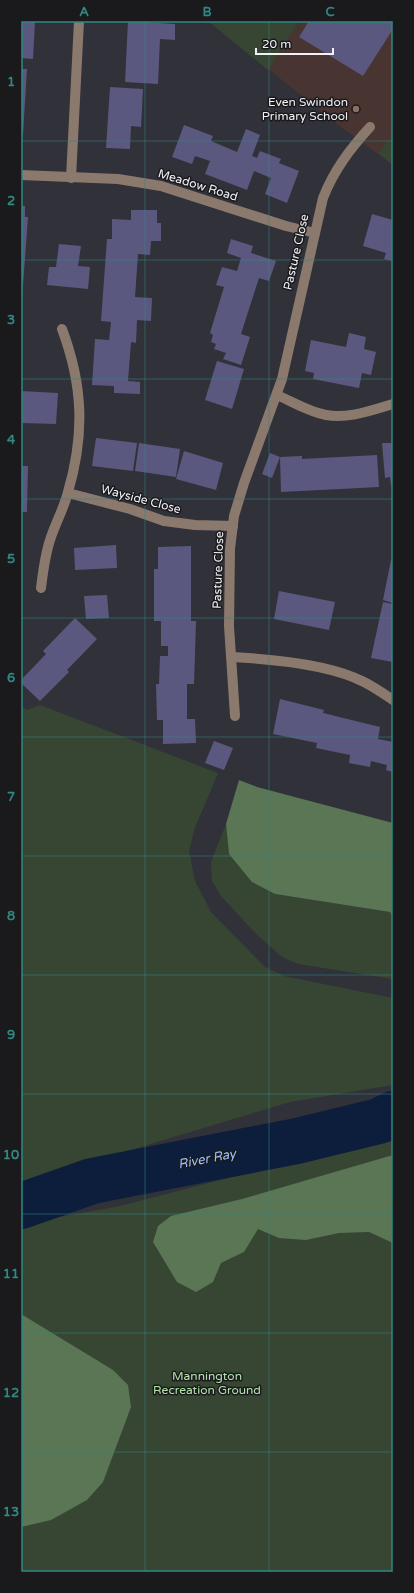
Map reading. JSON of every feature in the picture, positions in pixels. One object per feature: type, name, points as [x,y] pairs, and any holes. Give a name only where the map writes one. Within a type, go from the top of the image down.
[{"type":"street","points":[[71,178],[79,21]]},
{"type":"street","name":"Pasture Close","points":[[235,716],[230,642],[229,590],[234,516],[244,483],[277,395],[294,333],[298,303],[323,198],[335,170],[350,148],[370,127]]},
{"type":"street","name":"Meadow Road","points":[[21,175],[118,179],[161,186],[286,226],[315,233]]},
{"type":"street","points":[[41,588],[50,538],[68,492],[76,457],[80,407],[78,385],[72,356],[62,329]]},
{"type":"street","points":[[277,395],[314,411],[335,416],[358,413],[393,404]]},
{"type":"street","name":"Wayside Close","points":[[68,492],[171,522],[233,526]]},
{"type":"street","points":[[232,657],[270,660],[332,671],[364,681],[393,700]]},
{"type":"shaded area","name":"Even Swindon Primary School","points":[[208,21],[393,21],[393,165],[342,128]]},
{"type":"green space","points":[[208,21],[299,21],[268,70]]},
{"type":"green space","points":[[393,136],[393,165],[378,153]]},
{"type":"green space","points":[[40,705],[218,773],[195,828],[189,851],[195,881],[211,912],[265,967],[284,976],[393,998],[393,1085],[290,1102],[21,1183],[21,707],[27,710]]},
{"type":"green space","points":[[239,780],[257,787],[393,823],[393,918],[390,912],[275,894],[252,882],[229,854],[226,824]]},
{"type":"green space","points":[[226,824],[229,854],[275,894],[390,912],[393,918],[393,979],[298,964],[282,957],[255,933],[221,896],[212,881],[211,862]]},
{"type":"green space","name":"Mannington Recreation Ground","points":[[378,1142],[393,1142],[393,1572],[21,1572],[21,1224],[120,1206],[259,1170]]},
{"type":"green space","points":[[393,1155],[393,1243],[369,1232],[339,1233],[306,1240],[279,1238],[258,1229],[244,1252],[221,1263],[213,1282],[196,1292],[177,1282],[153,1242],[158,1226],[171,1216],[242,1199]]},
{"type":"green space","points":[[21,1314],[113,1370],[128,1385],[131,1407],[103,1482],[87,1500],[51,1520],[21,1527]]},
{"type":"building","points":[[21,21],[35,21],[33,59],[21,58]]},
{"type":"building","points":[[128,21],[175,24],[175,40],[160,39],[158,84],[125,82]]},
{"type":"building","points":[[309,21],[393,21],[393,29],[363,76],[299,37]]},
{"type":"building","points":[[21,69],[27,69],[23,135],[21,135]]},
{"type":"building","points":[[110,87],[143,89],[141,127],[131,126],[130,149],[106,148]]},
{"type":"building","points":[[184,125],[213,136],[211,141],[237,152],[246,129],[260,135],[252,156],[257,158],[260,151],[281,159],[279,163],[299,171],[287,203],[265,194],[271,178],[254,171],[247,190],[205,174],[210,161],[195,156],[192,164],[172,157]]},
{"type":"building","points":[[21,206],[25,206],[25,217],[28,217],[22,299]]},
{"type":"building","points":[[131,210],[157,210],[157,223],[161,223],[161,241],[151,241],[150,255],[138,254],[135,297],[152,298],[151,321],[137,320],[136,343],[131,342],[128,381],[140,382],[140,394],[114,393],[114,386],[92,385],[95,339],[109,340],[111,322],[101,321],[107,239],[112,239],[112,219],[131,220]]},
{"type":"building","points":[[372,214],[393,220],[393,261],[384,259],[386,253],[363,246]]},
{"type":"building","points":[[231,239],[253,246],[251,253],[276,261],[269,281],[259,278],[241,334],[250,337],[241,365],[223,359],[226,353],[214,349],[216,344],[211,342],[213,335],[210,333],[224,287],[216,285],[222,267],[237,271],[241,258],[227,253]]},
{"type":"building","points":[[59,244],[81,246],[78,266],[90,267],[88,289],[47,285],[49,267],[56,267]]},
{"type":"building","points":[[349,333],[366,337],[364,349],[376,352],[371,375],[362,373],[359,388],[313,379],[314,373],[305,371],[311,340],[346,347]]},
{"type":"building","points":[[217,361],[244,369],[232,409],[205,400]]},
{"type":"building","points":[[21,391],[58,393],[56,424],[21,423]]},
{"type":"building","points":[[96,438],[137,443],[133,471],[92,466]]},
{"type":"building","points":[[139,443],[180,449],[176,477],[135,471]]},
{"type":"building","points":[[382,443],[393,443],[393,486],[391,486],[390,477],[385,478]]},
{"type":"building","points":[[184,451],[223,463],[216,490],[176,479]]},
{"type":"building","points":[[270,453],[280,457],[272,478],[262,474]]},
{"type":"building","points":[[377,455],[379,487],[281,492],[280,457],[302,456],[302,459]]},
{"type":"building","points":[[21,466],[28,466],[27,512],[21,512]]},
{"type":"building","points":[[116,545],[117,568],[75,570],[74,548]]},
{"type":"building","points":[[191,546],[191,621],[196,621],[194,684],[187,684],[187,719],[195,719],[196,743],[163,744],[163,720],[157,720],[156,684],[159,684],[160,656],[168,656],[168,646],[161,646],[161,621],[154,621],[154,569],[158,569],[158,547]]},
{"type":"building","points":[[391,560],[393,560],[393,603],[383,600]]},
{"type":"building","points":[[279,591],[335,602],[329,630],[274,619]]},
{"type":"building","points":[[107,595],[109,618],[86,619],[84,596]]},
{"type":"building","points":[[383,602],[393,604],[393,662],[371,658]]},
{"type":"building","points":[[75,618],[97,639],[67,670],[69,672],[40,701],[21,683],[21,680],[46,654],[43,651]]},
{"type":"building","points":[[280,699],[324,710],[323,713],[380,727],[378,739],[393,742],[393,772],[386,770],[387,765],[371,761],[370,767],[349,763],[350,755],[316,748],[317,743],[273,734]]},
{"type":"building","points":[[214,741],[233,748],[224,770],[205,763]]},
{"type":"waterway","name":"River Ray","points":[[21,1206],[92,1181],[297,1141],[379,1121],[393,1114]]},
{"type":"place","name":"Even Swindon Primary School","points":[[356,109]]}]
